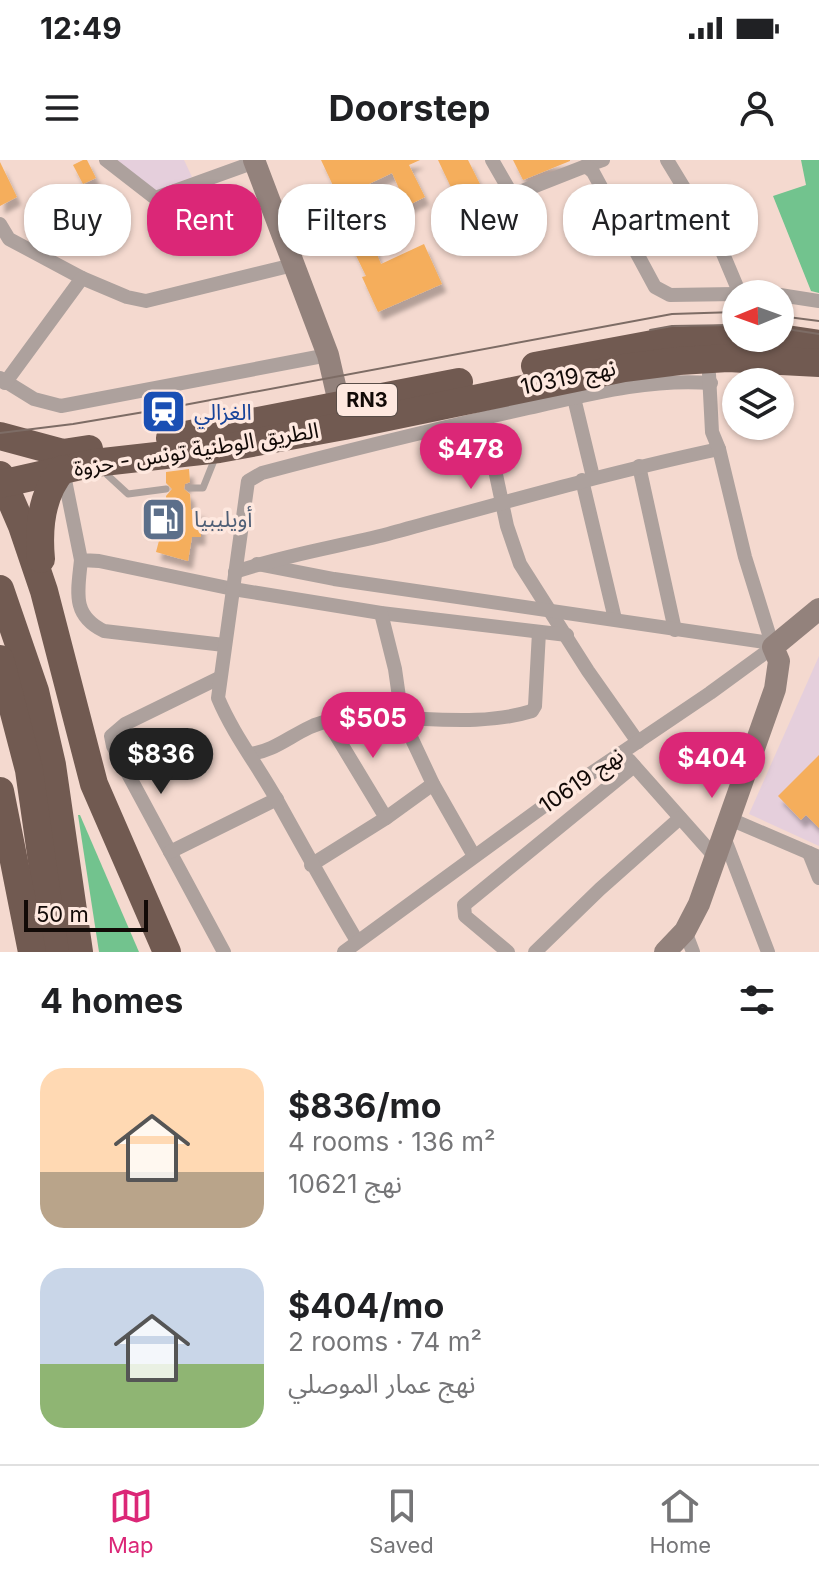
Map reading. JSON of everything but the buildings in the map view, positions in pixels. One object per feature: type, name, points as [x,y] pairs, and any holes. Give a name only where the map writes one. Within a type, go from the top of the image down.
[{"type":"highway","name":"الطريق الوطنية تونس - حزوة","points":[[1,481],[94,463],[219,449],[603,351],[669,341],[722,339]]},
{"type":"highway","points":[[794,340],[819,344]]},
{"type":"highway","name":"الطريق الوطنية تونس - حزوة","points":[[0,436],[63,453],[342,416],[638,366],[708,371],[779,359],[819,363]]},
{"type":"highway","points":[[44,591],[39,529],[47,492],[63,469]]},
{"type":"highway","points":[[1,481],[22,526],[44,591],[94,784],[167,952]]},
{"type":"highway","points":[[0,512],[9,530],[26,586],[83,797],[150,952]]},
{"type":"highway","points":[[0,589],[35,691],[52,765],[80,947]]},
{"type":"highway","points":[[0,659],[29,770],[55,952]]},
{"type":"highway","points":[[0,791],[32,952]]},
{"type":"street","points":[[106,160],[155,198],[255,161],[328,355],[342,416]]},
{"type":"street","points":[[492,160],[506,184]]},
{"type":"street","points":[[536,184],[603,160]]},
{"type":"street","points":[[667,160],[721,249],[733,280]]},
{"type":"street","points":[[586,166],[593,172],[655,287],[670,295],[722,294]]},
{"type":"street","points":[[0,224],[9,239],[85,279],[127,297],[146,301],[293,265]]},
{"type":"street","points":[[85,279],[3,381],[42,403],[61,406],[328,355]]},
{"type":"street","points":[[794,297],[819,301]]},
{"type":"street","points":[[665,952],[685,931],[699,904],[775,689],[779,661],[745,557],[719,449],[712,432],[708,371]]},
{"type":"street","name":"نهج 10319","points":[[357,941],[311,865],[277,799],[226,718],[218,698],[246,486],[256,475],[379,442],[629,386],[684,381],[708,371]]},
{"type":"street","points":[[574,398],[615,619]]},
{"type":"street","points":[[482,418],[520,564],[588,671],[638,742]]},
{"type":"street","points":[[235,572],[587,479],[719,449]]},
{"type":"street","points":[[639,466],[675,630]]},
{"type":"street","points":[[63,469],[81,560],[80,610],[91,624],[104,631],[224,645]]},
{"type":"street","points":[[81,560],[381,613],[567,635]]},
{"type":"street","points":[[257,564],[334,579],[548,608],[772,645]]},
{"type":"street","name":"نهج 10619","points":[[344,952],[819,609]]},
{"type":"street","points":[[381,613],[395,669],[402,718],[433,784],[474,856]]},
{"type":"street","points":[[250,754],[268,751],[314,725],[328,722],[364,718],[473,719],[532,711],[536,697],[539,632]]},
{"type":"street","points":[[219,678],[125,724],[111,736],[113,746],[224,952]]},
{"type":"street","points":[[328,722],[386,818]]},
{"type":"street","points":[[622,751],[680,818],[723,838],[814,855],[819,878]]},
{"type":"street","points":[[508,952],[465,916],[464,905],[634,766]]},
{"type":"street","points":[[311,865],[433,784]]},
{"type":"street","points":[[170,852],[277,799]]},
{"type":"street","points":[[535,952],[680,818]]},
{"type":"street","points":[[723,838],[768,952]]},
{"type":"street","points":[[685,931],[693,952]]},
{"type":"lane","points":[[190,488],[203,488],[219,449]]},
{"type":"lane","points":[[94,463],[128,494],[166,489]]},
{"type":"shaded area","points":[[114,160],[184,160],[192,177],[175,184],[147,186]]},
{"type":"shaded area","points":[[819,656],[819,846],[749,814]]},
{"type":"green space","points":[[801,160],[819,160],[819,293],[811,291],[773,196],[806,185]]},
{"type":"green space","points":[[80,815],[139,952],[99,952]]},
{"type":"tram line","points":[[0,433],[168,408],[672,314],[722,312]]},
{"type":"tram line","points":[[794,318],[819,321]]},
{"type":"tram line","points":[[650,330],[672,326],[722,325]]},
{"type":"tram line","points":[[794,330],[819,334]]},
{"type":"place","name":"الغزالي","points":[[163,412]]},
{"type":"place","name":"أويليبيا","points":[[163,519]]}]
